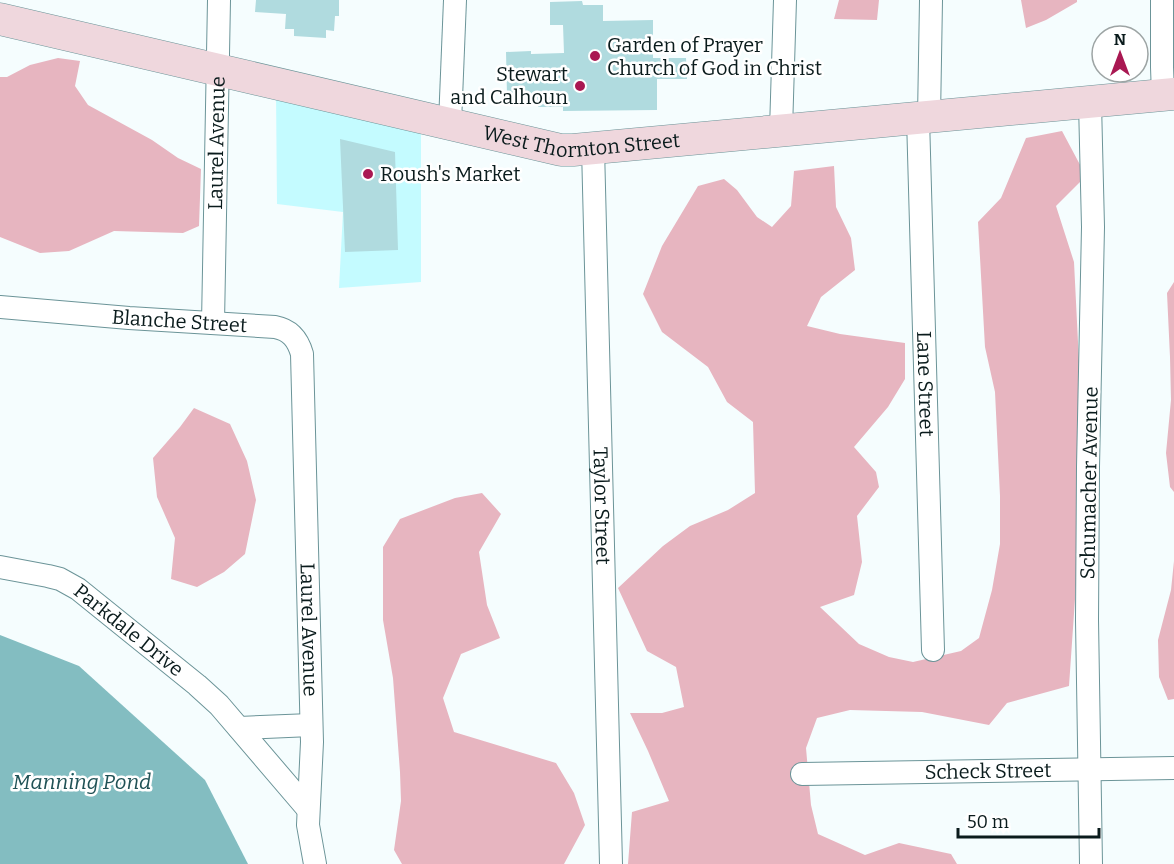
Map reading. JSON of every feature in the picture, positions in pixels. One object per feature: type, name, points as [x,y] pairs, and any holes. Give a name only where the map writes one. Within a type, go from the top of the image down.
[{"type":"main road","name":"West Thornton Street","points":[[0,19],[561,150],[1169,95]]},
{"type":"street","name":"Laurel Avenue","points":[[213,322],[219,0]]},
{"type":"street","points":[[450,123],[455,0]]},
{"type":"street","points":[[781,130],[786,0]]},
{"type":"street","name":"Lane Street","points":[[931,0],[923,117],[933,650]]},
{"type":"street","points":[[1162,0],[1161,58],[1169,95]]},
{"type":"street","name":"Schumacher Avenue","points":[[1090,103],[1093,227],[1087,620],[1091,864]]},
{"type":"street","name":"Taylor Street","points":[[593,148],[611,864]]},
{"type":"street","name":"Blanche Street","points":[[0,307],[275,327],[289,332],[298,343],[302,354],[303,397]]},
{"type":"street","name":"Laurel Avenue","points":[[303,397],[312,742],[307,808],[308,832],[315,864]]},
{"type":"street","name":"Parkdale Drive","points":[[0,567],[54,578],[78,590],[219,705],[307,808]]},
{"type":"street","points":[[239,728],[311,725]]},
{"type":"street","name":"Scheck Street","points":[[802,774],[1174,768]]},
{"type":"shaded area","points":[[839,0],[879,0],[877,20],[834,19]]},
{"type":"shaded area","points":[[1021,0],[1077,0],[1077,2],[1046,20],[1026,28]]},
{"type":"shaded area","points":[[58,58],[80,61],[75,86],[88,105],[201,169],[199,226],[183,233],[114,231],[69,251],[40,253],[0,237],[0,77],[7,77],[30,65]]},
{"type":"shaded area","points":[[276,92],[421,121],[421,282],[339,288],[343,212],[277,204]]},
{"type":"shaded area","points":[[1062,131],[1086,176],[1056,206],[1074,262],[1081,402],[1079,541],[1069,686],[1007,703],[989,725],[922,712],[850,710],[817,718],[806,748],[811,805],[818,834],[865,855],[899,843],[951,854],[957,864],[628,864],[632,812],[669,801],[630,713],[662,713],[684,707],[676,667],[647,651],[618,588],[663,546],[690,526],[728,510],[755,493],[753,422],[727,402],[708,367],[662,332],[643,294],[662,246],[698,186],[724,179],[737,190],[757,217],[772,227],[791,206],[794,171],[834,166],[836,207],[851,238],[855,270],[821,297],[807,326],[840,334],[905,343],[905,379],[888,407],[854,447],[876,472],[879,487],[857,516],[862,562],[854,595],[820,607],[859,644],[889,657],[913,662],[961,651],[979,638],[992,590],[1000,544],[995,392],[985,347],[978,222],[1001,198],[1026,138]]},
{"type":"shaded area","points":[[1174,282],[1174,492],[1170,487],[1166,453],[1171,400],[1167,293]]},
{"type":"shaded area","points":[[194,408],[230,424],[247,461],[256,500],[245,554],[224,572],[197,587],[171,579],[175,538],[157,497],[153,458]]},
{"type":"shaded area","points":[[482,493],[501,514],[479,552],[487,605],[500,638],[461,654],[443,698],[454,732],[556,763],[574,793],[585,825],[564,864],[402,864],[394,850],[401,801],[400,772],[393,678],[383,620],[383,547],[400,519],[455,498]]},
{"type":"shaded area","points":[[1174,561],[1174,699],[1168,700],[1159,677],[1158,640],[1171,590]]},
{"type":"water","name":"Manning Pond","points":[[0,635],[79,666],[205,780],[248,864],[0,864]]},
{"type":"building","points":[[256,0],[339,0],[339,16],[335,16],[334,31],[326,30],[326,38],[294,36],[294,29],[285,29],[286,14],[255,12]]},
{"type":"building","name":"Garden of Prayer Church of God in Christ","points":[[582,1],[583,5],[603,5],[603,21],[653,20],[653,58],[686,58],[687,79],[657,79],[657,110],[563,111],[563,107],[538,107],[537,95],[507,95],[506,52],[564,53],[563,25],[550,25],[550,2]]},
{"type":"building","points":[[340,139],[395,152],[398,250],[345,252]]},
{"type":"place","name":"Garden of Prayer Church of God in Christ","points":[[595,56]]},
{"type":"place","name":"Stewart and Calhoun","points":[[580,86]]},
{"type":"place","name":"Roush's Market","points":[[368,174]]}]
